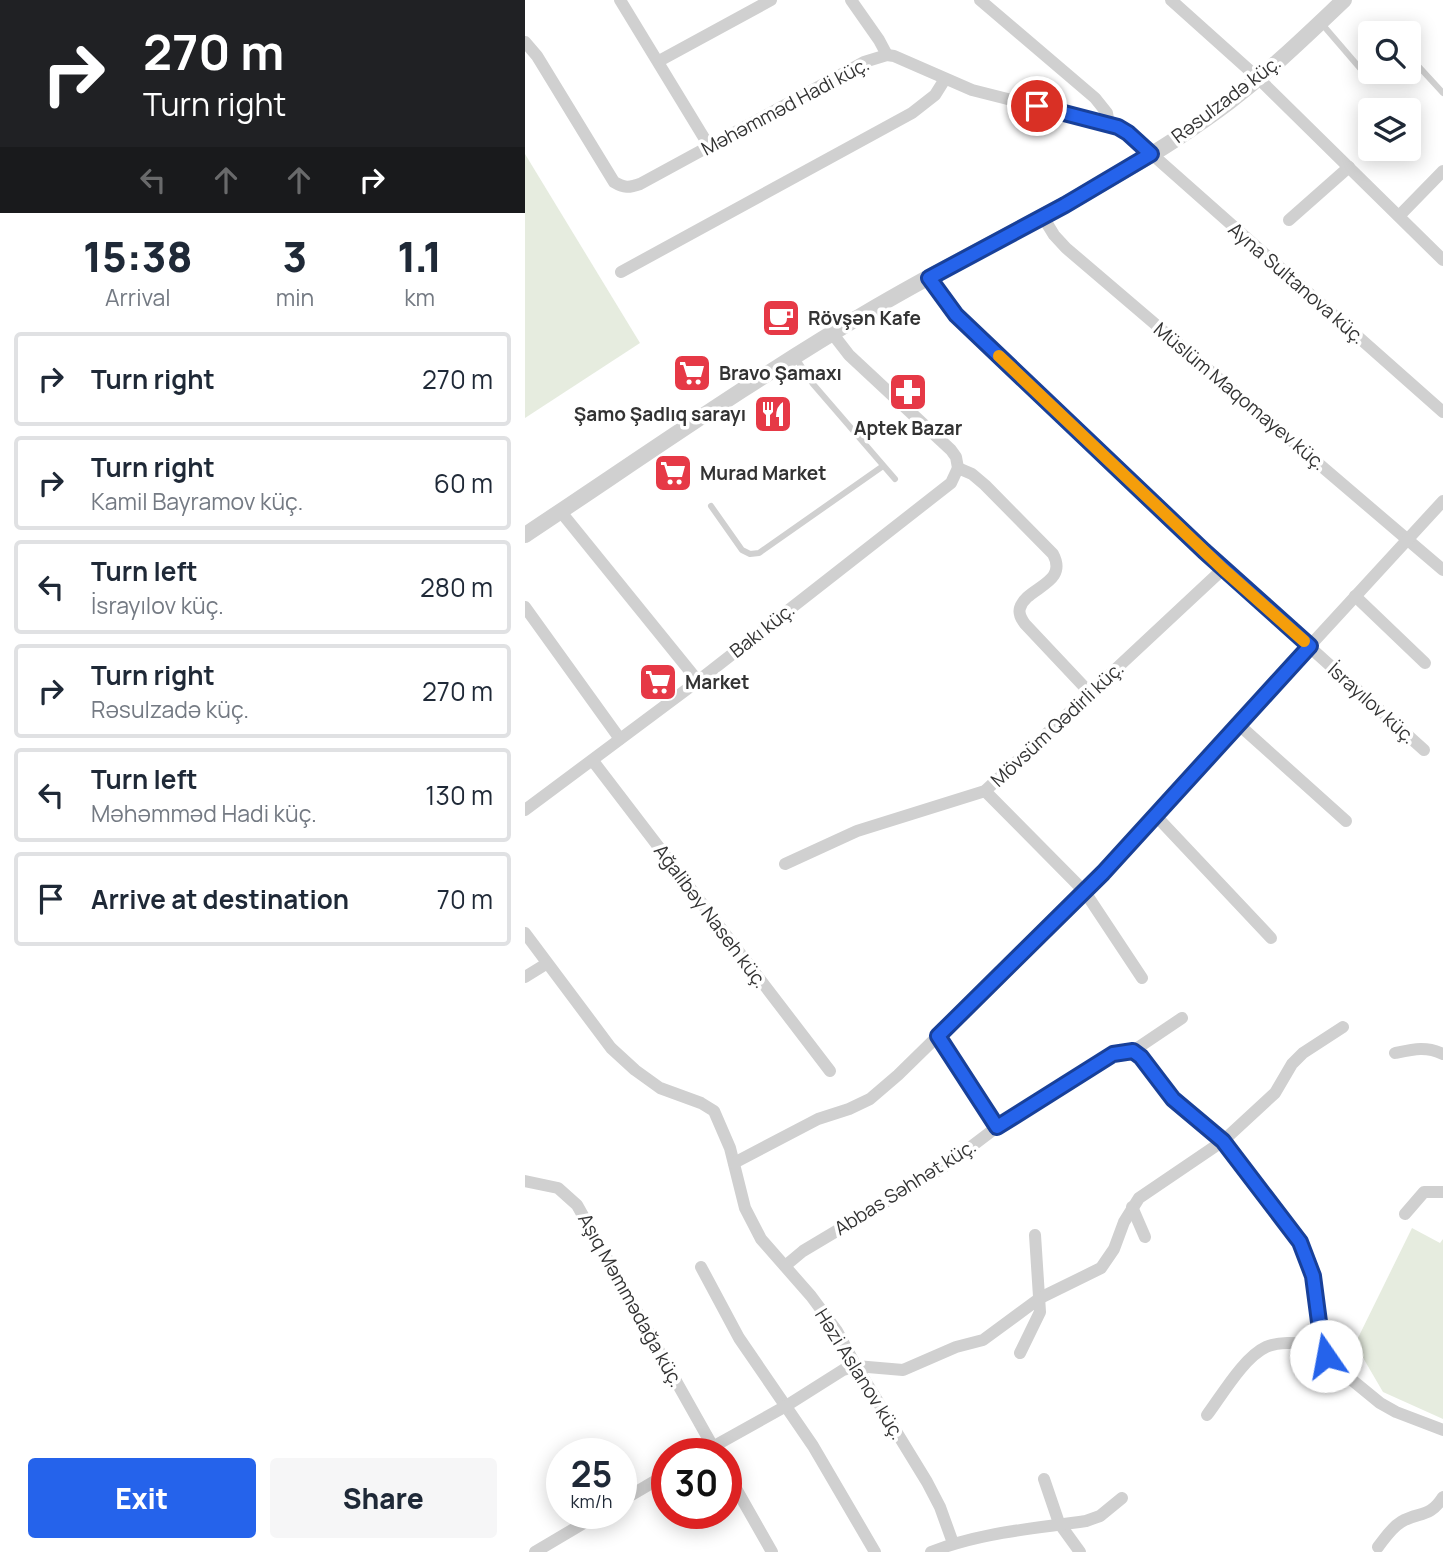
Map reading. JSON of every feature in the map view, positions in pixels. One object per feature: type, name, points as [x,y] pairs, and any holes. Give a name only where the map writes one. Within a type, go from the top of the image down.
[{"type":"street","points":[[620,0],[709,146]]},
{"type":"street","points":[[659,61],[771,0]]},
{"type":"street","points":[[851,0],[884,46],[887,55]]},
{"type":"street","points":[[980,0],[1095,98],[1107,113],[1109,124]]},
{"type":"street","name":"Rəsulzadə küç.","points":[[525,535],[832,333],[1151,154],[1228,102],[1344,0]]},
{"type":"street","points":[[1176,2],[1258,78],[1443,260]]},
{"type":"street","name":"Məhəmməd Hadi küç.","points":[[525,42],[537,56],[614,181],[622,187],[640,184],[864,62],[887,55],[904,59],[945,79],[989,95],[1109,124],[1128,133],[1151,154]]},
{"type":"street","points":[[621,272],[912,113],[935,95],[945,79]]},
{"type":"street","name":"Ayna Sultanova küç.","points":[[1151,154],[1443,412]]},
{"type":"street","points":[[1289,220],[1349,167]]},
{"type":"street","points":[[1399,216],[1443,171]]},
{"type":"street","name":"Müslüm Maqomayev küç.","points":[[1043,217],[1066,248],[1443,570]]},
{"type":"street","name":"İsrayılov küç.","points":[[929,278],[956,315],[1223,569],[1424,750]]},
{"type":"street","points":[[832,333],[849,355],[951,450],[956,457],[958,468],[972,474],[985,485],[1053,554],[1057,561],[1056,571],[1051,579],[1025,600],[1020,607],[1020,614],[1025,624],[1090,693]]},
{"type":"street","name":"Bakı küç.","points":[[525,810],[698,681],[951,484],[958,468]]},
{"type":"street","points":[[734,1163],[818,1119],[849,1109],[870,1098],[898,1075],[1085,892],[1157,817],[1238,723],[1443,501]]},
{"type":"street","points":[[561,512],[698,681]]},
{"type":"street","name":"Mövsüm Qədirli küç.","points":[[785,864],[857,831],[985,791],[1223,569]]},
{"type":"street","points":[[1355,596],[1425,663]]},
{"type":"street","points":[[525,607],[620,739]]},
{"type":"street","points":[[1238,723],[1346,821]]},
{"type":"street","name":"Ağalibəy Naseh küç.","points":[[593,761],[830,1071]]},
{"type":"street","points":[[985,791],[1085,892],[1142,978]]},
{"type":"street","points":[[1157,817],[1272,938]]},
{"type":"street","name":"Həzi Aslanov küç.","points":[[525,933],[611,1048],[660,1088],[701,1103],[714,1111],[734,1163],[745,1208],[757,1233],[837,1331],[927,1482],[940,1507],[953,1543]]},
{"type":"street","points":[[525,976],[546,964]]},
{"type":"street","name":"Abbas Səhhət küç.","points":[[785,1266],[803,1251],[947,1165],[997,1127],[1113,1054],[1133,1051],[1182,1018]]},
{"type":"street","points":[[734,1438],[835,1374],[856,1366],[903,1370],[956,1347],[983,1340],[1040,1298],[1101,1268],[1114,1249],[1132,1207],[1139,1198],[1223,1141],[1275,1093],[1292,1064],[1303,1052],[1343,1027]]},
{"type":"street","points":[[938,1036],[997,1127]]},
{"type":"street","points":[[1395,1053],[1430,1048],[1443,1054]]},
{"type":"street","points":[[1133,1051],[1141,1057],[1173,1099],[1223,1141],[1300,1242],[1313,1276],[1322,1345],[1326,1356],[1380,1403],[1443,1430]]},
{"type":"street","name":"Aşıq Məmmədağa küç.","points":[[525,1181],[558,1188],[577,1205],[708,1438]]},
{"type":"street","points":[[1405,1214],[1424,1192],[1443,1192]]},
{"type":"street","points":[[1132,1207],[1145,1237]]},
{"type":"street","points":[[1020,1353],[1040,1312],[1035,1236]]},
{"type":"street","points":[[701,1267],[734,1330],[813,1446],[875,1552]]},
{"type":"street","points":[[1207,1415],[1248,1362],[1267,1346],[1286,1343],[1322,1345]]},
{"type":"street","points":[[1044,1479],[1059,1523],[1080,1552]]},
{"type":"street","points":[[1378,1547],[1404,1519],[1426,1515],[1443,1497]]},
{"type":"street","points":[[931,1552],[953,1543],[1000,1533],[1086,1521],[1100,1516],[1122,1498]]},
{"type":"street","points":[[742,1499],[772,1552]]},
{"type":"street","points":[[535,1552],[574,1529]]},
{"type":"lane","points":[[1320,22],[1358,66]]},
{"type":"lane","points":[[1421,69],[1443,93]]},
{"type":"lane","points":[[795,356],[813,384],[895,480]]},
{"type":"lane","points":[[711,506],[742,550],[750,554],[759,553],[883,466]]},
{"type":"shaded area","points":[[525,154],[640,343],[525,418]]},
{"type":"shaded area","points":[[1412,1228],[1440,1243],[1443,1239],[1443,1419],[1383,1392],[1355,1344]]},
{"type":"slow traffic","points":[[999,356],[1223,569],[1304,641]]},
{"type":"place","name":"Rövşən Kafe","points":[[781,318]]},
{"type":"place","name":"Bravo Şamaxı","points":[[692,373]]},
{"type":"place","name":"Aptek Bazar","points":[[908,392]]},
{"type":"place","name":"Şamo Şadlıq sarayı","points":[[773,414]]},
{"type":"place","name":"Murad Market","points":[[673,473]]},
{"type":"place","name":"Market","points":[[658,682]]},
{"type":"route","points":[[1037,106],[1118,127],[1151,154],[1087,193],[929,278],[956,315],[1204,551],[1310,646],[1238,723],[1157,817],[1085,892],[938,1036],[997,1127],[1113,1054],[1123,1050],[1133,1051],[1141,1057],[1173,1099],[1223,1141],[1300,1242],[1313,1276],[1322,1345],[1326,1356]]}]
